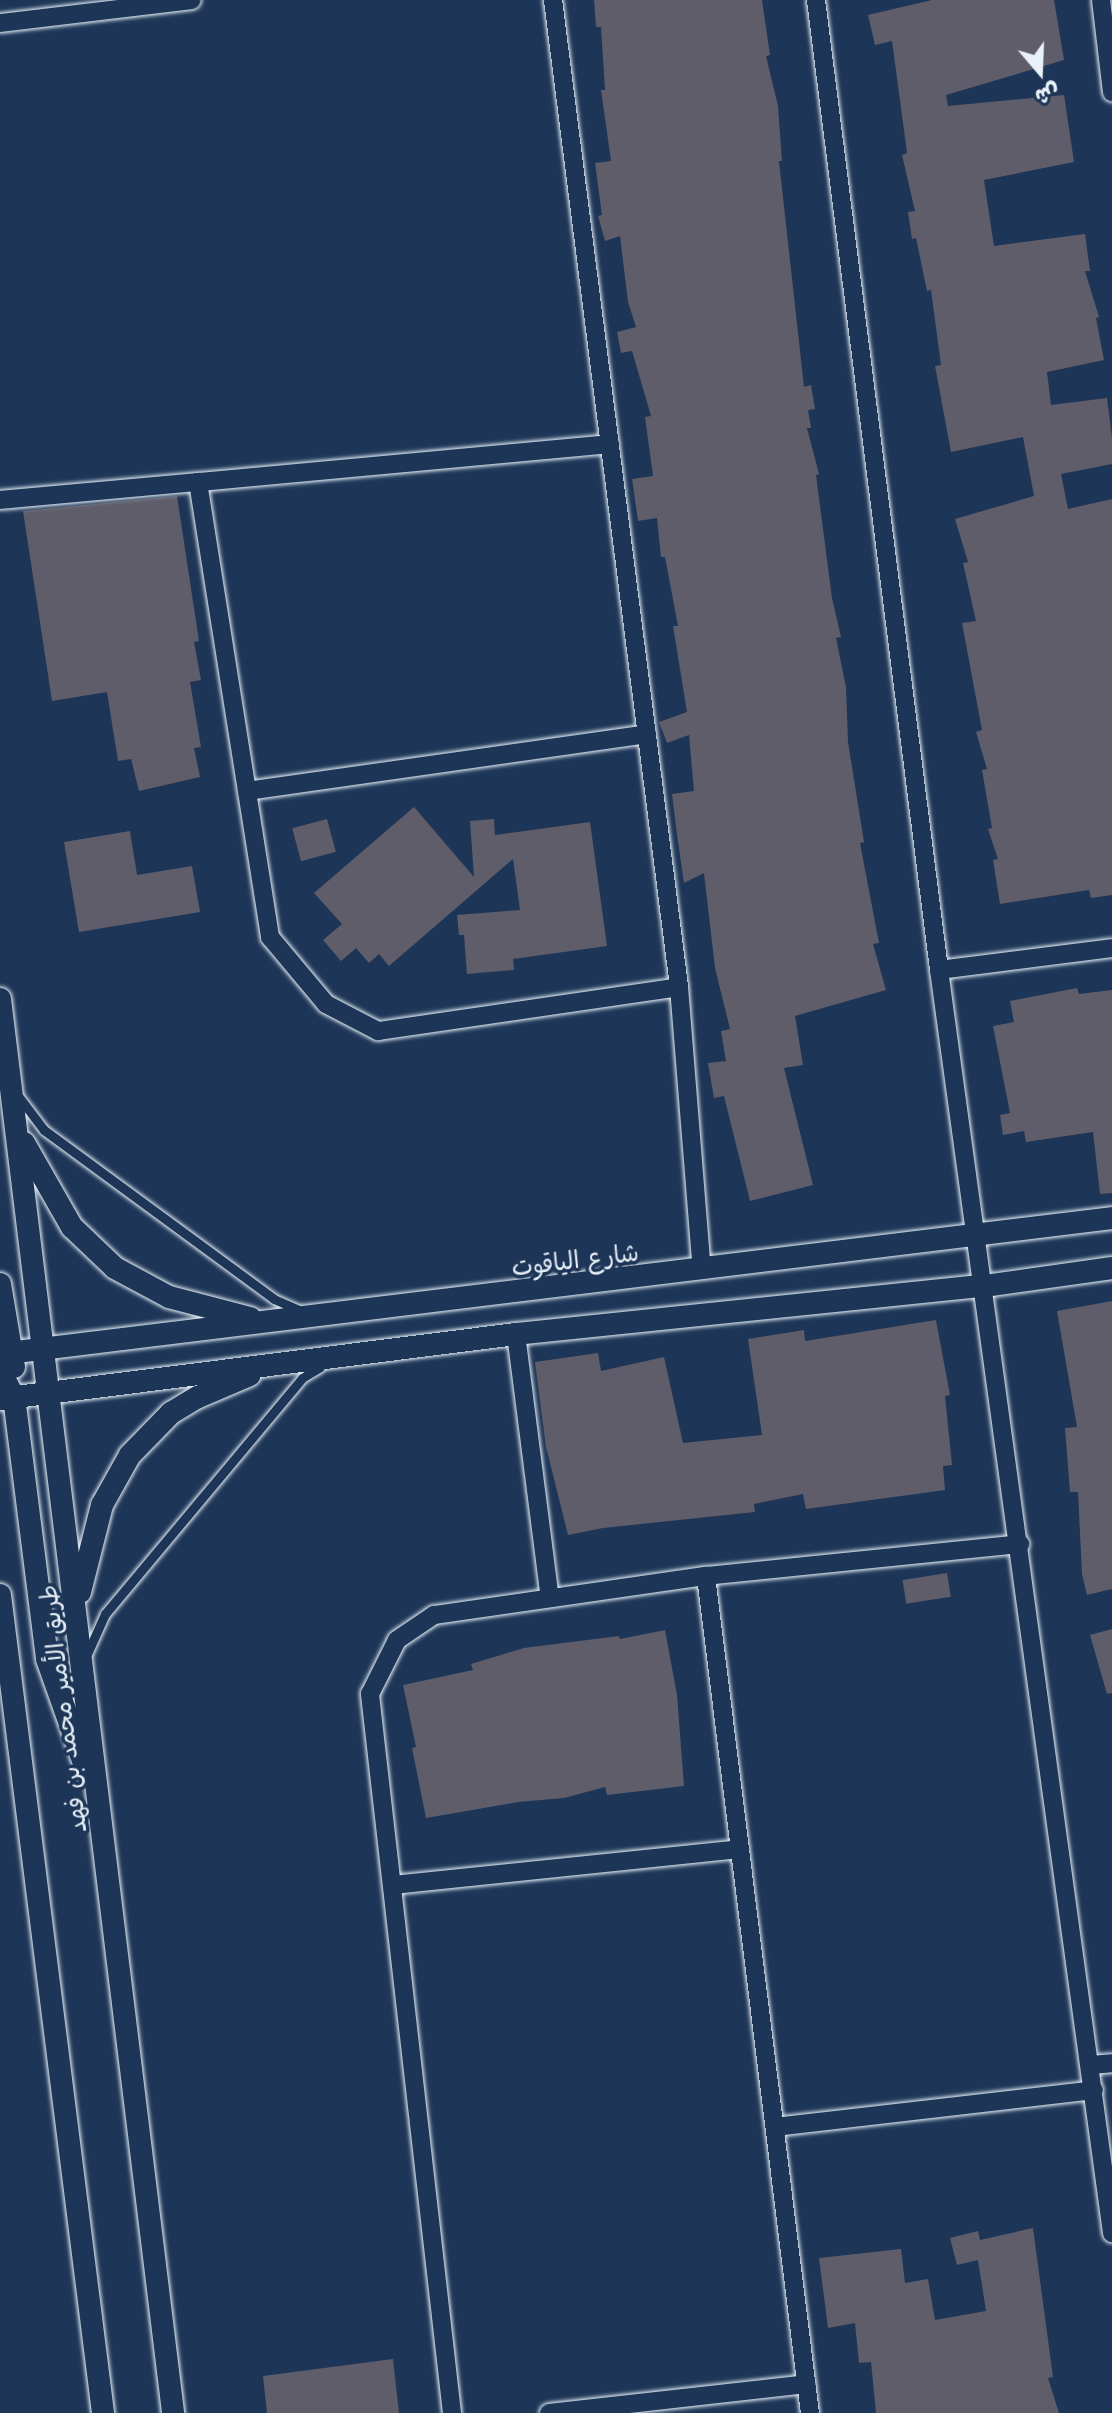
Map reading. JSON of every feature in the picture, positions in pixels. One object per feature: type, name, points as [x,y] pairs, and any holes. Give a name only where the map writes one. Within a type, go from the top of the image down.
[{"type":"street","points":[[0,23],[192,0]]},
{"type":"street","points":[[553,0],[679,987],[702,1270]]},
{"type":"street","points":[[816,0],[939,970],[1112,2233]]},
{"type":"street","points":[[1101,0],[1112,92]]},
{"type":"street","points":[[0,500],[610,444]]},
{"type":"street","points":[[198,482],[270,937],[326,1004],[378,1031],[679,987]]},
{"type":"street","points":[[247,791],[647,734]]},
{"type":"street","points":[[939,970],[1112,948]]},
{"type":"street","name":"طريق الأمير محمد بن فهد","points":[[0,999],[173,2413]]},
{"type":"street","points":[[18,1132],[72,1227],[115,1268],[169,1297],[263,1321]]},
{"type":"street","name":"شارع الياقوت","points":[[6,1375],[45,1348],[1112,1218]]},
{"type":"street","points":[[6,1375],[50,1392],[516,1334],[984,1286],[1112,1268]]},
{"type":"street","points":[[0,1284],[6,1375],[47,1659],[101,1811]]},
{"type":"street","points":[[516,1334],[550,1598]]},
{"type":"street","points":[[76,1609],[102,1505],[130,1455],[171,1413],[198,1397],[278,1364]]},
{"type":"street","points":[[452,2413],[370,1694],[397,1640],[434,1615],[706,1576],[1020,1544]]},
{"type":"street","points":[[706,1576],[810,2413]]},
{"type":"street","name":"طريق الأمير محمد بن فهد","points":[[0,1595],[103,2413]]},
{"type":"street","points":[[392,1885],[740,1849]]},
{"type":"street","points":[[1091,2065],[1112,2063]]},
{"type":"street","points":[[775,2127],[1094,2090]]},
{"type":"street","points":[[549,2413],[806,2384]]},
{"type":"lane","points":[[10,1073],[30,1116],[44,1130],[274,1299],[298,1310],[324,1314]]},
{"type":"lane","points":[[84,1673],[88,1647],[115,1602],[302,1378],[349,1355]]},
{"type":"lane","points":[[0,1682],[14,1716]]},
{"type":"building","points":[[594,0],[762,0],[770,55],[766,56],[778,106],[782,161],[779,161],[804,387],[811,385],[815,409],[808,410],[811,428],[807,428],[819,474],[816,475],[832,598],[841,637],[836,638],[846,687],[848,742],[864,842],[860,843],[879,943],[873,944],[886,990],[795,1016],[803,1065],[784,1068],[813,1185],[750,1201],[724,1096],[714,1098],[708,1063],[726,1061],[721,1031],[730,1029],[715,968],[704,873],[684,883],[677,835],[672,794],[694,791],[689,735],[667,743],[659,722],[687,712],[673,626],[678,626],[665,557],[661,557],[657,518],[638,521],[632,479],[653,476],[645,417],[651,416],[632,351],[621,353],[617,332],[636,327],[628,302],[620,236],[605,241],[598,216],[602,215],[595,163],[611,161],[601,90],[605,90],[601,27],[596,27]]},
{"type":"building","points":[[932,0],[1054,0],[1064,60],[946,95],[948,106],[1064,95],[1074,162],[984,180],[994,246],[1085,234],[1090,271],[1085,271],[1099,317],[1096,318],[1104,360],[1047,372],[1051,405],[1107,398],[1112,438],[1112,464],[1061,474],[1068,509],[1112,499],[1112,895],[1091,898],[1089,890],[1000,904],[993,860],[998,859],[988,829],[992,828],[982,770],[987,769],[976,732],[982,730],[962,623],[976,621],[963,563],[968,562],[955,519],[1034,496],[1023,437],[951,452],[935,366],[941,365],[931,290],[927,291],[916,238],[912,239],[908,212],[915,211],[902,155],[907,153],[892,41],[875,45],[868,15]]},
{"type":"building","points":[[177,496],[199,641],[194,642],[201,680],[190,682],[201,747],[194,748],[200,777],[139,791],[131,759],[118,761],[107,692],[52,701],[23,511]]},
{"type":"building","points":[[414,807],[474,877],[470,821],[494,819],[495,835],[590,822],[607,946],[513,959],[514,970],[467,974],[464,935],[459,935],[457,915],[520,910],[513,859],[389,966],[379,954],[369,963],[356,948],[341,961],[323,940],[342,924],[314,893]]},
{"type":"building","points":[[327,819],[336,852],[301,861],[292,828]]},
{"type":"building","points":[[130,831],[137,875],[192,866],[200,912],[79,932],[64,842]]},
{"type":"building","points":[[1077,988],[1079,994],[1112,990],[1112,1193],[1100,1194],[1093,1132],[1026,1142],[1024,1131],[1003,1135],[1000,1115],[1010,1113],[993,1026],[1014,1022],[1010,1001]]},
{"type":"building","points":[[1112,1301],[1112,1589],[1087,1595],[1082,1574],[1078,1492],[1070,1492],[1065,1428],[1077,1427],[1057,1311]]},
{"type":"building","points":[[936,1320],[950,1395],[945,1396],[952,1465],[943,1466],[945,1490],[806,1509],[803,1494],[754,1504],[755,1512],[603,1528],[568,1535],[546,1447],[535,1362],[598,1353],[601,1371],[664,1357],[683,1443],[762,1435],[748,1339],[804,1330],[805,1341]]},
{"type":"building","points":[[947,1573],[951,1597],[906,1604],[903,1580]]},
{"type":"building","points":[[1112,1629],[1112,1693],[1107,1694],[1090,1635]]},
{"type":"building","points":[[665,1630],[677,1695],[684,1786],[607,1795],[605,1787],[564,1798],[518,1802],[426,1818],[403,1685],[473,1670],[471,1664],[524,1648],[619,1636],[620,1639]]},
{"type":"building","points":[[1033,2228],[1053,2377],[1048,2378],[1059,2413],[876,2413],[871,2362],[859,2363],[855,2323],[828,2328],[819,2258],[901,2249],[905,2283],[928,2279],[935,2320],[986,2311],[978,2260],[957,2265],[950,2238],[978,2231],[980,2240]]},
{"type":"building","points":[[393,2359],[399,2413],[267,2413],[263,2376]]}]
